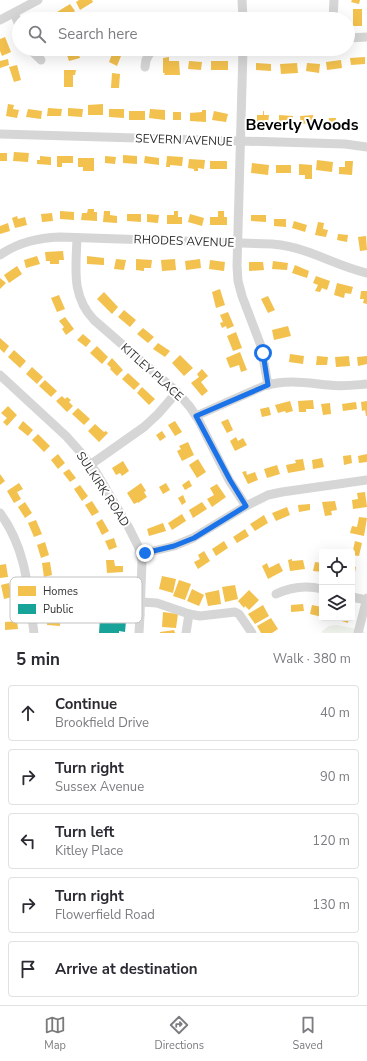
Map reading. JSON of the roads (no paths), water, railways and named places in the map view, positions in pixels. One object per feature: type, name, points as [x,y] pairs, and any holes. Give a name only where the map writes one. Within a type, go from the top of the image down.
[{"type":"street","points":[[16,12],[38,0]]},
{"type":"street","points":[[242,0],[243,12]]},
{"type":"street","points":[[334,0],[334,12]]},
{"type":"street","points":[[0,20],[12,14]]},
{"type":"street","points":[[355,38],[367,37]]},
{"type":"street","points":[[37,56],[41,60]]},
{"type":"street","points":[[145,67],[148,56]]},
{"type":"street","points":[[243,56],[237,266],[240,288],[246,309],[261,346],[268,385]]},
{"type":"street","name":"SEVERN AVENUE","points":[[0,134],[345,144],[367,147]]},
{"type":"street","name":"RHODES AVENUE","points":[[0,254],[20,244],[46,238],[238,242],[291,246],[346,267],[367,273]]},
{"type":"street","name":"KITLEY PLACE","points":[[77,238],[76,283],[85,309],[94,320],[177,392],[190,407],[246,506]]},
{"type":"street","name":"SULKIRK ROAD","points":[[0,374],[66,436],[90,465],[134,537],[142,561],[142,577]]},
{"type":"street","points":[[196,416],[268,385],[285,382],[344,386],[367,384]]},
{"type":"street","points":[[90,465],[144,427],[158,414],[177,392]]},
{"type":"street","points":[[140,554],[174,546],[194,538],[260,498],[282,492],[367,480]]},
{"type":"street","points":[[0,514],[12,532],[22,557],[26,577]]},
{"type":"street","points":[[276,594],[287,589],[298,587],[319,589]]},
{"type":"street","points":[[355,597],[367,599],[358,633]]},
{"type":"street","points":[[142,608],[156,603],[200,616],[235,612],[239,614],[252,633]]},
{"type":"street","points":[[186,633],[189,614]]},
{"type":"street","points":[[33,623],[34,633]]},
{"type":"street","name":"SULKIRK ROAD","points":[[139,633],[140,623]]},
{"type":"district","name":"Beverly Woods","points":[[302,125]]}]
